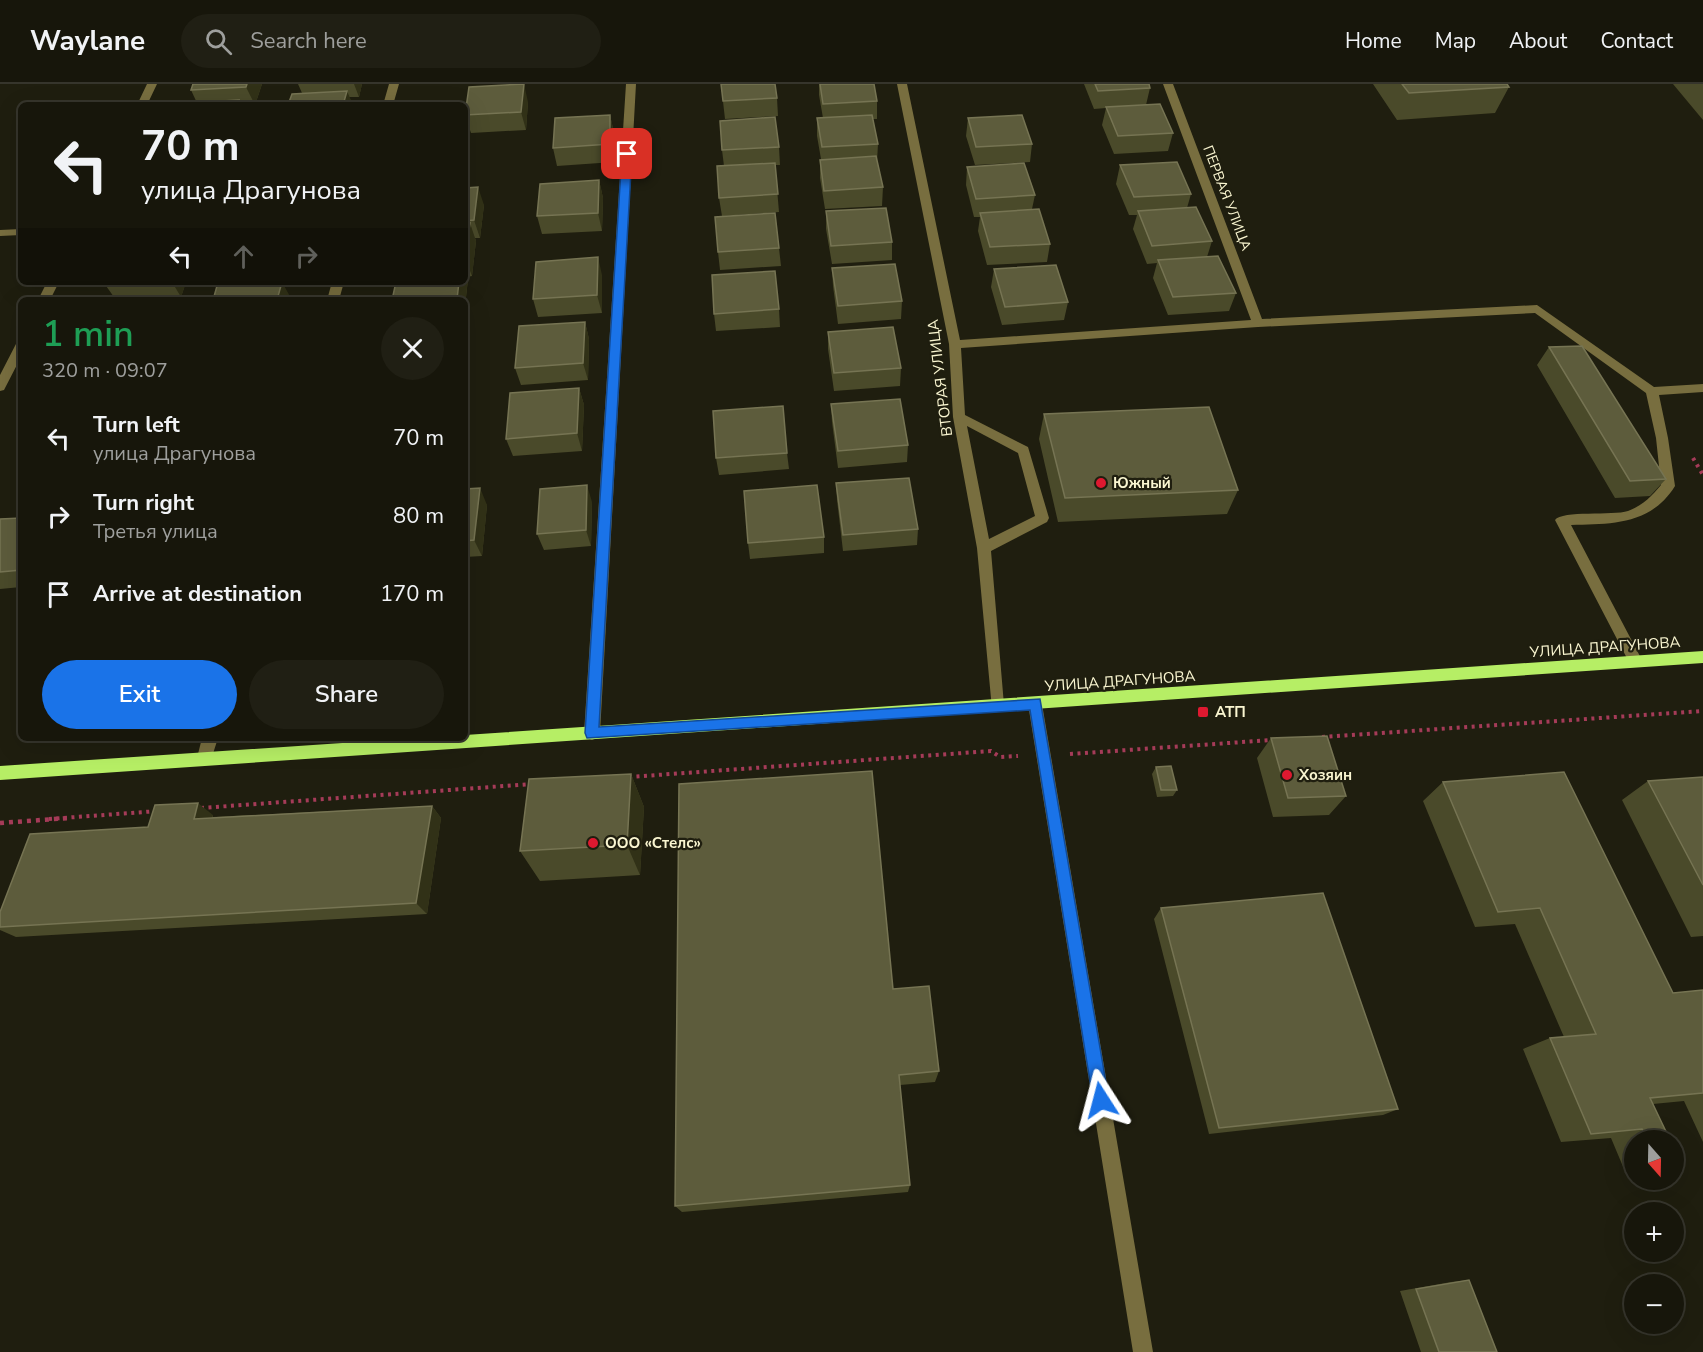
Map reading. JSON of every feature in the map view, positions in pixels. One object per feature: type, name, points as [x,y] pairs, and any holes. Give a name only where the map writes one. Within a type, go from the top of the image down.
[{"type":"main road","name":"УЛИЦА ДРАГУНОВА","points":[[0,773],[1703,657]]},
{"type":"street","points":[[143,102],[152,84]]},
{"type":"street","points":[[389,102],[394,84]]},
{"type":"street","points":[[592,733],[631,84]]},
{"type":"street","name":"ВТОРАЯ УЛИЦА","points":[[902,84],[955,344],[959,417],[984,548],[997,705]]},
{"type":"street","name":"ПЕРВАЯ УЛИЦА","points":[[1168,84],[1258,323]]},
{"type":"street","points":[[0,233],[18,232]]},
{"type":"street","points":[[955,344],[1258,323],[1537,309],[1652,391],[1703,388]]},
{"type":"street","points":[[0,387],[18,351]]},
{"type":"street","points":[[1635,662],[1562,520],[1629,517],[1645,512],[1658,502],[1668,486],[1662,438],[1652,391]]},
{"type":"street","points":[[959,417],[1024,450],[1042,518],[984,548]]},
{"type":"street","points":[[1035,704],[1143,1352]]},
{"type":"street","points":[[205,758],[209,741]]},
{"type":"path","points":[[1315,737],[1703,711]]},
{"type":"path","points":[[622,777],[991,751],[1000,757],[1280,740]]},
{"type":"path","points":[[196,808],[539,783]]},
{"type":"path","points":[[0,823],[162,811]]},
{"type":"building","points":[[193,84],[247,84],[246,87],[191,90]]},
{"type":"building","points":[[524,84],[521,112],[468,115],[469,87]]},
{"type":"building","points":[[721,84],[775,84],[777,98],[723,101]]},
{"type":"building","points":[[820,84],[874,84],[877,101],[823,104]]},
{"type":"building","points":[[1095,84],[1149,84],[1150,88],[1098,91]]},
{"type":"building","points":[[1402,84],[1507,84],[1509,87],[1409,93]]},
{"type":"building","points":[[347,91],[344,102],[289,102],[292,94]]},
{"type":"building","points":[[239,100],[238,102],[202,102]]},
{"type":"building","points":[[1160,104],[1173,133],[1118,136],[1106,107]]},
{"type":"building","points":[[610,115],[610,144],[553,148],[555,118]]},
{"type":"building","points":[[872,115],[878,144],[822,147],[817,118]]},
{"type":"building","points":[[1022,115],[1032,144],[976,147],[968,118]]},
{"type":"building","points":[[775,117],[779,147],[722,150],[720,121]]},
{"type":"building","points":[[876,156],[883,187],[824,191],[820,160]]},
{"type":"building","points":[[1177,162],[1191,194],[1134,197],[1120,165]]},
{"type":"building","points":[[775,163],[778,194],[719,198],[717,166]]},
{"type":"building","points":[[1024,163],[1035,195],[976,199],[967,167]]},
{"type":"building","points":[[599,180],[598,213],[537,216],[540,184]]},
{"type":"building","points":[[478,187],[474,220],[468,221],[468,188]]},
{"type":"building","points":[[1196,207],[1212,241],[1152,246],[1138,211]]},
{"type":"building","points":[[886,208],[892,242],[831,246],[826,211]]},
{"type":"building","points":[[1039,209],[1050,244],[990,247],[980,213]]},
{"type":"building","points":[[775,213],[779,248],[718,252],[715,217]]},
{"type":"building","points":[[1218,256],[1236,293],[1173,297],[1158,260]]},
{"type":"building","points":[[598,257],[597,295],[533,299],[536,262]]},
{"type":"building","points":[[895,264],[902,301],[838,306],[832,268]]},
{"type":"building","points":[[1056,265],[1068,302],[1005,307],[994,269]]},
{"type":"building","points":[[775,271],[779,309],[714,314],[712,275]]},
{"type":"building","points":[[281,285],[278,297],[214,297],[217,286]]},
{"type":"building","points":[[395,285],[459,285],[457,297],[393,297]]},
{"type":"building","points":[[585,322],[583,363],[515,368],[519,326]]},
{"type":"building","points":[[893,327],[901,368],[834,373],[828,332]]},
{"type":"building","points":[[1582,346],[1666,479],[1630,481],[1549,347]]},
{"type":"building","points":[[579,388],[577,433],[506,439],[510,393]]},
{"type":"building","points":[[900,399],[908,445],[838,451],[831,404]]},
{"type":"building","points":[[783,406],[787,453],[716,458],[713,411]]},
{"type":"building","points":[[1209,407],[1238,490],[1065,498],[1044,414]]},
{"type":"building","points":[[909,478],[918,529],[843,535],[836,483]]},
{"type":"building","points":[[587,485],[586,530],[537,534],[540,489]]},
{"type":"building","points":[[817,485],[824,537],[748,543],[744,491]]},
{"type":"building","points":[[480,488],[474,540],[468,541],[468,489]]},
{"type":"building","points":[[18,518],[18,570],[0,572],[0,519]]},
{"type":"building","points":[[1327,736],[1346,796],[1288,798],[1271,738]]},
{"type":"building","points":[[1171,766],[1177,790],[1161,790],[1156,767]]},
{"type":"building","points":[[872,771],[893,989],[929,986],[939,1071],[899,1075],[910,1185],[675,1206],[679,784]]},
{"type":"building","points":[[1564,772],[1673,993],[1703,990],[1703,1093],[1650,1098],[1665,1130],[1642,1129],[1591,1134],[1550,1038],[1596,1034],[1540,908],[1498,912],[1443,782]]},
{"type":"building","points":[[631,774],[627,845],[520,851],[529,779]]},
{"type":"building","points":[[1703,777],[1703,885],[1648,781]]},
{"type":"building","points":[[198,803],[194,819],[432,806],[416,903],[0,927],[0,912],[30,834],[148,827],[155,805]]},
{"type":"building","points":[[1323,893],[1398,1109],[1219,1128],[1161,908]]},
{"type":"building","points":[[1469,1280],[1497,1352],[1439,1352],[1416,1289]]},
{"type":"place","name":"Южный","points":[[1101,483]]},
{"type":"place","name":"АТП","points":[[1203,712]]},
{"type":"place","name":"Хозяин","points":[[1287,775]]},
{"type":"place","name":"ООО «Стелс»","points":[[593,843]]},
{"type":"route","points":[[627,154],[592,733],[1035,704],[1101,1100]]}]
